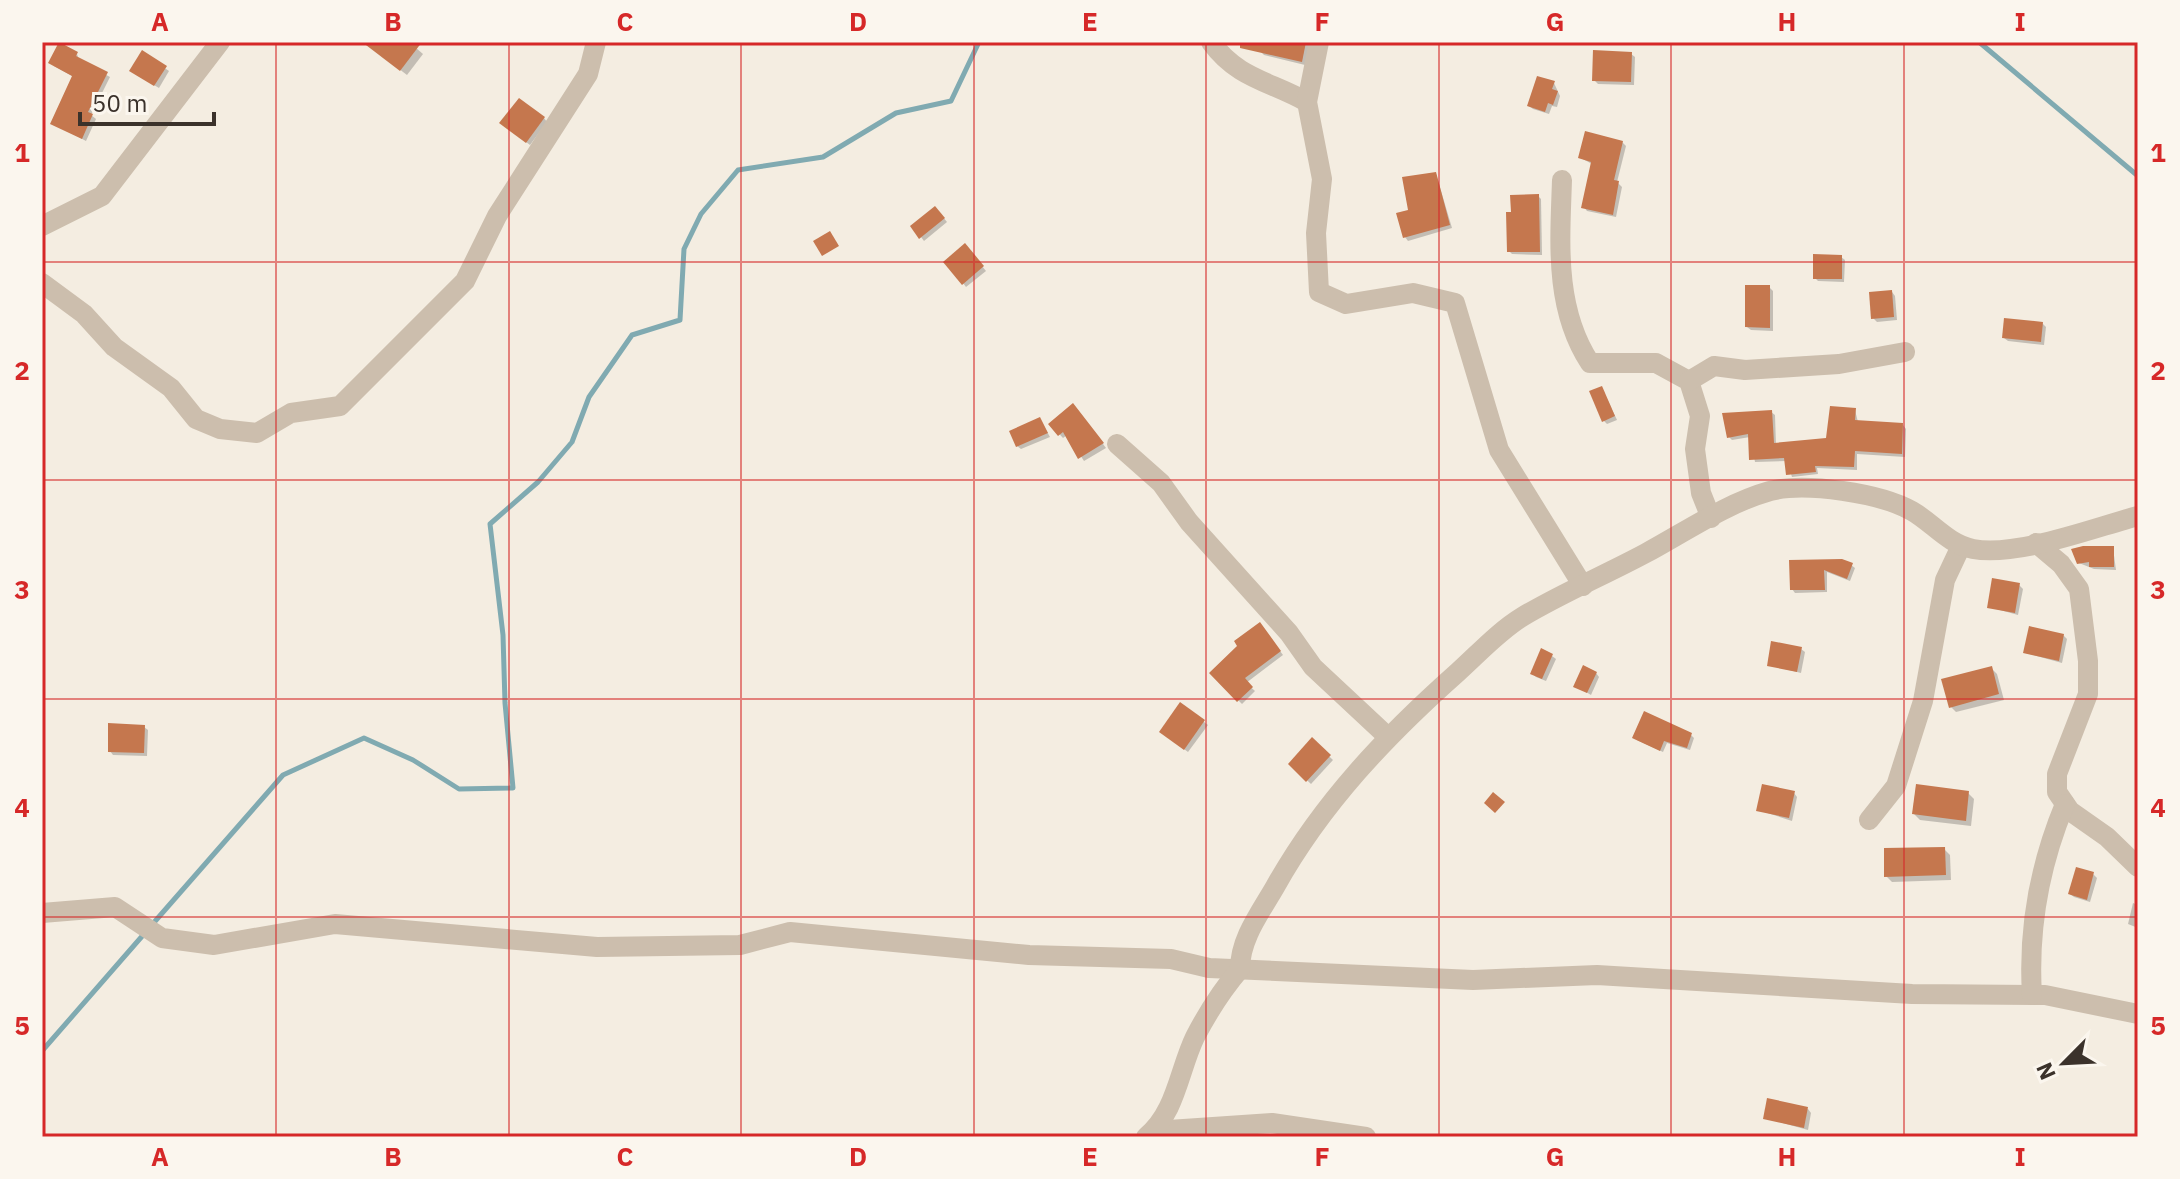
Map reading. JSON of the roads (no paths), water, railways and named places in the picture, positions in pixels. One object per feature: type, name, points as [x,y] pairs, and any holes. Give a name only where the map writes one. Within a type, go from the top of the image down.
[{"type":"street","points":[[42,226],[102,196],[220,42]]},
{"type":"street","points":[[42,283],[84,314],[114,347],[171,388],[196,419],[220,429],[257,433],[291,413],[340,406],[465,281],[497,216],[588,74],[596,42]]},
{"type":"street","points":[[1211,42],[1226,62],[1239,71],[1307,102]]},
{"type":"street","points":[[1319,42],[1307,102],[1322,179],[1316,233],[1319,292],[1346,304],[1413,293],[1455,303],[1499,450],[1583,586]]},
{"type":"street","points":[[1562,180],[1562,288],[1577,344],[1590,363],[1656,363],[1689,381],[1700,416],[1695,449],[1701,493],[1711,518]]},
{"type":"street","points":[[1689,381],[1714,366],[1745,370],[1839,364],[1905,352]]},
{"type":"street","points":[[1117,444],[1161,483],[1189,522],[1289,633],[1313,667],[1388,737]]},
{"type":"street","points":[[1150,1134],[1169,1107],[1195,1037],[1215,999],[1240,969],[1240,954],[1249,932],[1300,842],[1325,807],[1388,737],[1520,618],[1711,518],[1771,491],[1808,490],[1867,495],[1914,512],[1961,546],[1995,550],[2036,543],[2138,516]]},
{"type":"street","points":[[2036,543],[2061,564],[2079,589],[2084,618],[2088,694],[2057,774],[2057,792],[2065,804],[2107,837],[2138,867]]},
{"type":"street","points":[[1869,820],[1896,786],[1923,701],[1945,580],[1961,546]]},
{"type":"street","points":[[2032,995],[2029,950],[2045,852],[2065,804]]},
{"type":"street","points":[[42,913],[115,907],[162,938],[214,945],[335,924],[597,947],[740,945],[790,932],[1029,955],[1171,959],[1209,968],[1473,980],[1597,975],[1912,994],[2032,995],[2138,1014]]},
{"type":"street","points":[[1150,1134],[1272,1123],[1366,1137]]},
{"type":"waterway","points":[[150,927],[283,775],[364,738],[413,760],[459,789],[513,788],[505,703],[503,635],[490,524],[538,482],[572,442],[589,397],[632,335],[680,320],[684,249],[701,214],[738,170],[823,157],[896,113],[951,101],[979,42]]},
{"type":"waterway","points":[[1979,42],[2138,176]]},
{"type":"waterway","points":[[42,1051],[144,934]]}]
